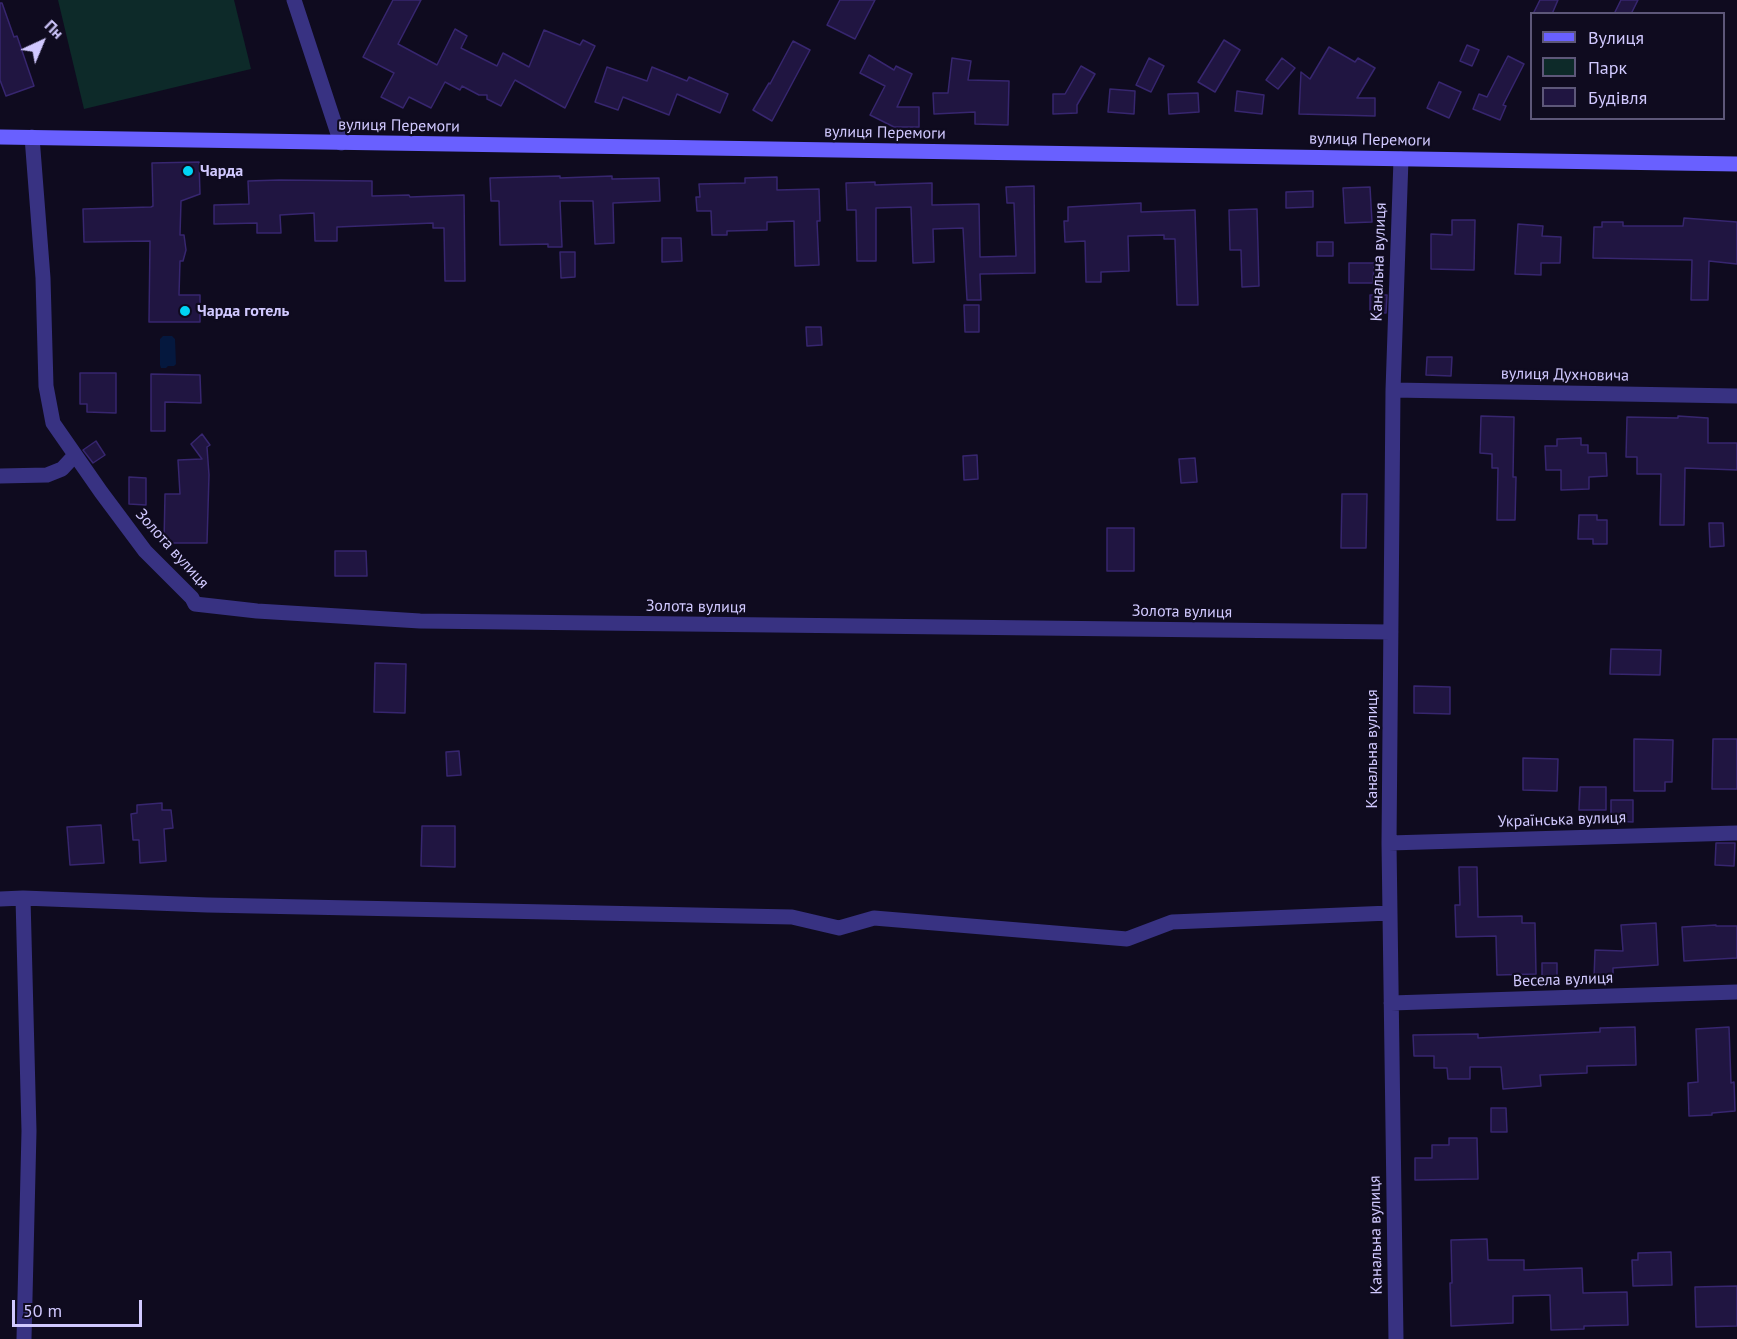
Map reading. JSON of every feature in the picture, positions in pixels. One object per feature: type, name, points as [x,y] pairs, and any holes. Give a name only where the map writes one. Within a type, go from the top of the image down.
[{"type":"street","points":[[294,0],[341,143]]},
{"type":"street","name":"вулиця Перемоги","points":[[0,137],[1737,164]]},
{"type":"street","points":[[0,476],[47,475],[62,469],[75,455],[53,423],[46,386],[43,278],[32,137]]},
{"type":"street","name":"Канальна вулиця","points":[[1396,1339],[1389,843],[1393,390],[1401,159]]},
{"type":"street","name":"вулиця Духновича","points":[[1393,390],[1737,396]]},
{"type":"street","name":"Золота вулиця","points":[[75,455],[145,550],[192,598],[195,604],[257,611],[420,621],[1391,632]]},
{"type":"street","name":"Українська вулиця","points":[[1389,843],[1737,833]]},
{"type":"street","points":[[23,898],[29,1131],[24,1339]]},
{"type":"street","points":[[0,899],[792,917],[839,928],[874,918],[1128,939],[1172,922],[1390,913]]},
{"type":"street","name":"Весела вулиця","points":[[1391,1003],[1737,992]]},
{"type":"green space","points":[[58,0],[234,0],[251,69],[84,109]]},
{"type":"water","points":[[163,336],[172,336],[175,339],[176,364],[166,368],[161,368],[160,365],[160,339]]},
{"type":"building","points":[[393,0],[421,0],[398,44],[437,65],[455,29],[467,36],[461,48],[497,66],[503,53],[529,67],[544,30],[580,45],[583,40],[595,46],[565,108],[515,80],[501,106],[487,99],[487,95],[479,95],[462,86],[460,90],[445,82],[431,108],[409,97],[403,108],[381,97],[394,73],[363,57]]},
{"type":"building","points":[[840,0],[875,0],[855,39],[827,25]]},
{"type":"building","points":[[1540,0],[1558,0],[1553,12],[1534,12]]},
{"type":"building","points":[[1621,0],[1638,0],[1632,12],[1615,12]]},
{"type":"building","points":[[0,3],[2,3],[14,37],[17,36],[34,86],[6,96],[0,80]]},
{"type":"building","points":[[1224,40],[1240,50],[1215,92],[1198,82]]},
{"type":"building","points":[[793,41],[810,50],[772,121],[753,110]]},
{"type":"building","points":[[1467,45],[1479,50],[1472,66],[1460,61]]},
{"type":"building","points":[[1329,47],[1355,62],[1358,58],[1375,68],[1357,98],[1375,98],[1375,116],[1299,114],[1301,72],[1310,79]]},
{"type":"building","points":[[869,55],[894,70],[896,66],[912,74],[897,107],[919,107],[919,127],[894,127],[870,115],[885,86],[860,73]]},
{"type":"building","points":[[1508,56],[1524,64],[1503,105],[1506,106],[1500,120],[1473,109],[1479,94],[1487,97]]},
{"type":"building","points":[[952,58],[971,61],[968,80],[1009,81],[1008,125],[975,124],[975,112],[934,114],[933,93],[948,93]]},
{"type":"building","points":[[1149,58],[1164,66],[1151,92],[1136,85]]},
{"type":"building","points":[[1282,58],[1295,68],[1278,89],[1266,80]]},
{"type":"building","points":[[1081,66],[1095,74],[1077,105],[1077,113],[1053,114],[1053,94],[1065,94]]},
{"type":"building","points":[[607,67],[647,81],[652,67],[687,81],[689,77],[728,94],[720,113],[677,94],[669,115],[623,97],[618,110],[595,102]]},
{"type":"building","points":[[1439,82],[1461,92],[1449,118],[1427,108]]},
{"type":"building","points":[[1110,89],[1135,91],[1134,114],[1108,112]]},
{"type":"building","points":[[1237,91],[1264,95],[1262,114],[1235,111]]},
{"type":"building","points":[[1198,93],[1199,112],[1169,114],[1168,94]]},
{"type":"building","points":[[199,162],[200,194],[181,201],[180,235],[184,235],[186,250],[183,261],[180,261],[179,295],[200,295],[200,322],[149,322],[150,241],[84,242],[83,209],[151,207],[153,206],[152,163]]},
{"type":"building","points":[[560,176],[560,178],[612,176],[612,179],[659,178],[660,201],[613,203],[614,243],[595,244],[593,201],[560,201],[562,247],[548,247],[548,244],[500,245],[499,201],[491,201],[490,178]]},
{"type":"building","points":[[777,177],[777,190],[819,189],[820,221],[817,221],[819,265],[795,266],[794,221],[767,222],[767,230],[727,231],[727,235],[712,235],[711,211],[697,211],[696,197],[700,197],[699,184],[745,183],[745,178]]},
{"type":"building","points":[[248,181],[372,181],[372,196],[464,195],[465,281],[445,281],[444,228],[433,228],[433,223],[337,227],[337,241],[315,241],[314,213],[280,215],[281,233],[257,233],[257,223],[214,224],[214,205],[249,204]]},
{"type":"building","points":[[875,182],[875,185],[932,183],[932,205],[979,204],[980,257],[1016,256],[1014,203],[1007,203],[1006,187],[1034,186],[1035,273],[980,274],[981,300],[967,300],[963,228],[933,229],[934,262],[913,263],[911,207],[876,208],[876,261],[857,261],[856,210],[847,210],[846,183]]},
{"type":"building","points":[[1370,187],[1372,222],[1345,223],[1343,188]]},
{"type":"building","points":[[1313,191],[1313,207],[1286,208],[1286,192]]},
{"type":"building","points":[[1141,203],[1141,212],[1195,210],[1198,305],[1177,305],[1175,239],[1164,239],[1164,235],[1128,236],[1129,271],[1101,272],[1101,282],[1086,282],[1085,241],[1065,242],[1064,221],[1068,221],[1068,207]]},
{"type":"building","points":[[1257,209],[1259,286],[1242,287],[1241,250],[1230,250],[1229,210]]},
{"type":"building","points":[[1684,218],[1737,222],[1737,264],[1709,261],[1708,300],[1691,300],[1692,260],[1593,258],[1594,227],[1602,227],[1602,222],[1623,222],[1623,226],[1683,226]]},
{"type":"building","points":[[1452,220],[1475,220],[1474,270],[1431,269],[1431,234],[1452,235]]},
{"type":"building","points":[[1518,224],[1543,226],[1542,236],[1561,237],[1560,263],[1541,263],[1541,275],[1515,274]]},
{"type":"building","points":[[662,238],[681,238],[682,261],[662,262]]},
{"type":"building","points":[[1317,242],[1333,242],[1333,256],[1317,256]]},
{"type":"building","points":[[560,252],[575,252],[575,277],[561,278]]},
{"type":"building","points":[[1349,263],[1374,263],[1373,283],[1349,283]]},
{"type":"building","points":[[1370,295],[1387,295],[1386,313],[1370,312]]},
{"type":"building","points":[[964,305],[979,305],[979,332],[965,332]]},
{"type":"building","points":[[806,327],[821,327],[822,345],[807,346]]},
{"type":"building","points":[[1427,357],[1452,357],[1451,376],[1426,375]]},
{"type":"building","points":[[80,373],[116,373],[116,413],[87,412],[87,404],[80,404]]},
{"type":"building","points":[[151,374],[200,375],[201,403],[165,402],[165,431],[151,431]]},
{"type":"building","points":[[1481,416],[1514,417],[1515,520],[1497,520],[1498,468],[1492,468],[1492,454],[1480,453]]},
{"type":"building","points":[[1678,416],[1708,418],[1708,443],[1737,443],[1737,470],[1685,468],[1684,525],[1660,525],[1661,474],[1637,474],[1637,457],[1626,457],[1627,417],[1678,418]]},
{"type":"building","points":[[202,434],[210,445],[207,447],[209,475],[207,543],[164,543],[165,494],[180,494],[178,460],[202,459],[191,444]]},
{"type":"building","points":[[1581,438],[1581,445],[1588,445],[1588,453],[1606,453],[1607,476],[1589,477],[1589,489],[1561,490],[1561,470],[1546,470],[1545,446],[1557,446],[1557,439]]},
{"type":"building","points":[[96,441],[105,455],[93,463],[83,450]]},
{"type":"building","points":[[977,455],[978,479],[964,480],[963,456]]},
{"type":"building","points":[[1195,458],[1197,482],[1181,483],[1179,459]]},
{"type":"building","points":[[129,477],[146,478],[146,505],[129,504]]},
{"type":"building","points":[[1342,494],[1367,494],[1366,548],[1341,548]]},
{"type":"building","points":[[1579,515],[1597,515],[1597,520],[1607,520],[1607,544],[1593,544],[1593,539],[1578,539]]},
{"type":"building","points":[[1709,523],[1723,523],[1724,546],[1710,547]]},
{"type":"building","points":[[1107,528],[1134,528],[1134,571],[1107,571]]},
{"type":"building","points":[[335,551],[366,551],[367,576],[335,576]]},
{"type":"building","points":[[1611,649],[1661,650],[1660,675],[1610,674]]},
{"type":"building","points":[[375,663],[406,664],[405,713],[374,712]]},
{"type":"building","points":[[1414,686],[1450,687],[1450,714],[1414,713]]},
{"type":"building","points":[[1634,739],[1673,740],[1672,782],[1665,782],[1665,791],[1634,791]]},
{"type":"building","points":[[1713,739],[1737,739],[1737,789],[1712,789]]},
{"type":"building","points":[[459,751],[461,775],[447,776],[446,752]]},
{"type":"building","points":[[1523,758],[1558,759],[1557,791],[1523,790]]},
{"type":"building","points":[[1580,787],[1606,787],[1606,810],[1579,810]]},
{"type":"building","points":[[1611,800],[1633,800],[1633,822],[1611,821]]},
{"type":"building","points":[[162,803],[162,810],[171,810],[173,828],[164,829],[166,861],[140,863],[139,840],[133,840],[131,814],[137,813],[137,805]]},
{"type":"building","points":[[101,825],[104,863],[70,865],[67,827]]},
{"type":"building","points":[[422,826],[455,826],[455,867],[421,866]]},
{"type":"building","points":[[1716,843],[1735,843],[1734,866],[1715,865]]},
{"type":"building","points":[[1459,867],[1477,867],[1478,917],[1522,916],[1522,923],[1535,923],[1536,974],[1497,975],[1496,936],[1456,937],[1455,905],[1460,905]]},
{"type":"building","points":[[1656,923],[1658,965],[1613,968],[1613,980],[1594,979],[1595,950],[1623,951],[1621,925]]},
{"type":"building","points":[[1737,926],[1737,958],[1684,961],[1682,927]]},
{"type":"building","points":[[1542,963],[1557,963],[1557,983],[1542,983]]},
{"type":"building","points":[[1635,1027],[1636,1065],[1587,1066],[1587,1073],[1540,1075],[1541,1086],[1503,1089],[1501,1067],[1470,1067],[1470,1079],[1448,1079],[1447,1068],[1434,1068],[1434,1056],[1414,1056],[1413,1035],[1478,1034],[1478,1038],[1600,1032],[1600,1028]]},
{"type":"building","points":[[1729,1027],[1731,1083],[1734,1082],[1735,1111],[1689,1116],[1688,1083],[1698,1082],[1696,1029]]},
{"type":"building","points":[[1491,1108],[1506,1108],[1507,1132],[1491,1132]]},
{"type":"building","points":[[1449,1138],[1477,1138],[1478,1179],[1415,1180],[1415,1158],[1432,1158],[1432,1145],[1449,1145]]},
{"type":"building","points":[[1487,1239],[1488,1260],[1524,1260],[1524,1270],[1582,1268],[1583,1293],[1627,1292],[1628,1325],[1584,1326],[1584,1329],[1551,1330],[1550,1295],[1513,1296],[1513,1323],[1451,1326],[1451,1240]]},
{"type":"building","points":[[1671,1252],[1672,1285],[1633,1286],[1632,1260],[1638,1260],[1638,1253]]},
{"type":"building","points":[[1737,1286],[1737,1326],[1696,1327],[1695,1287]]},
{"type":"place","name":"Чарда","points":[[188,171]]},
{"type":"place","name":"Чарда готель","points":[[185,311]]}]
